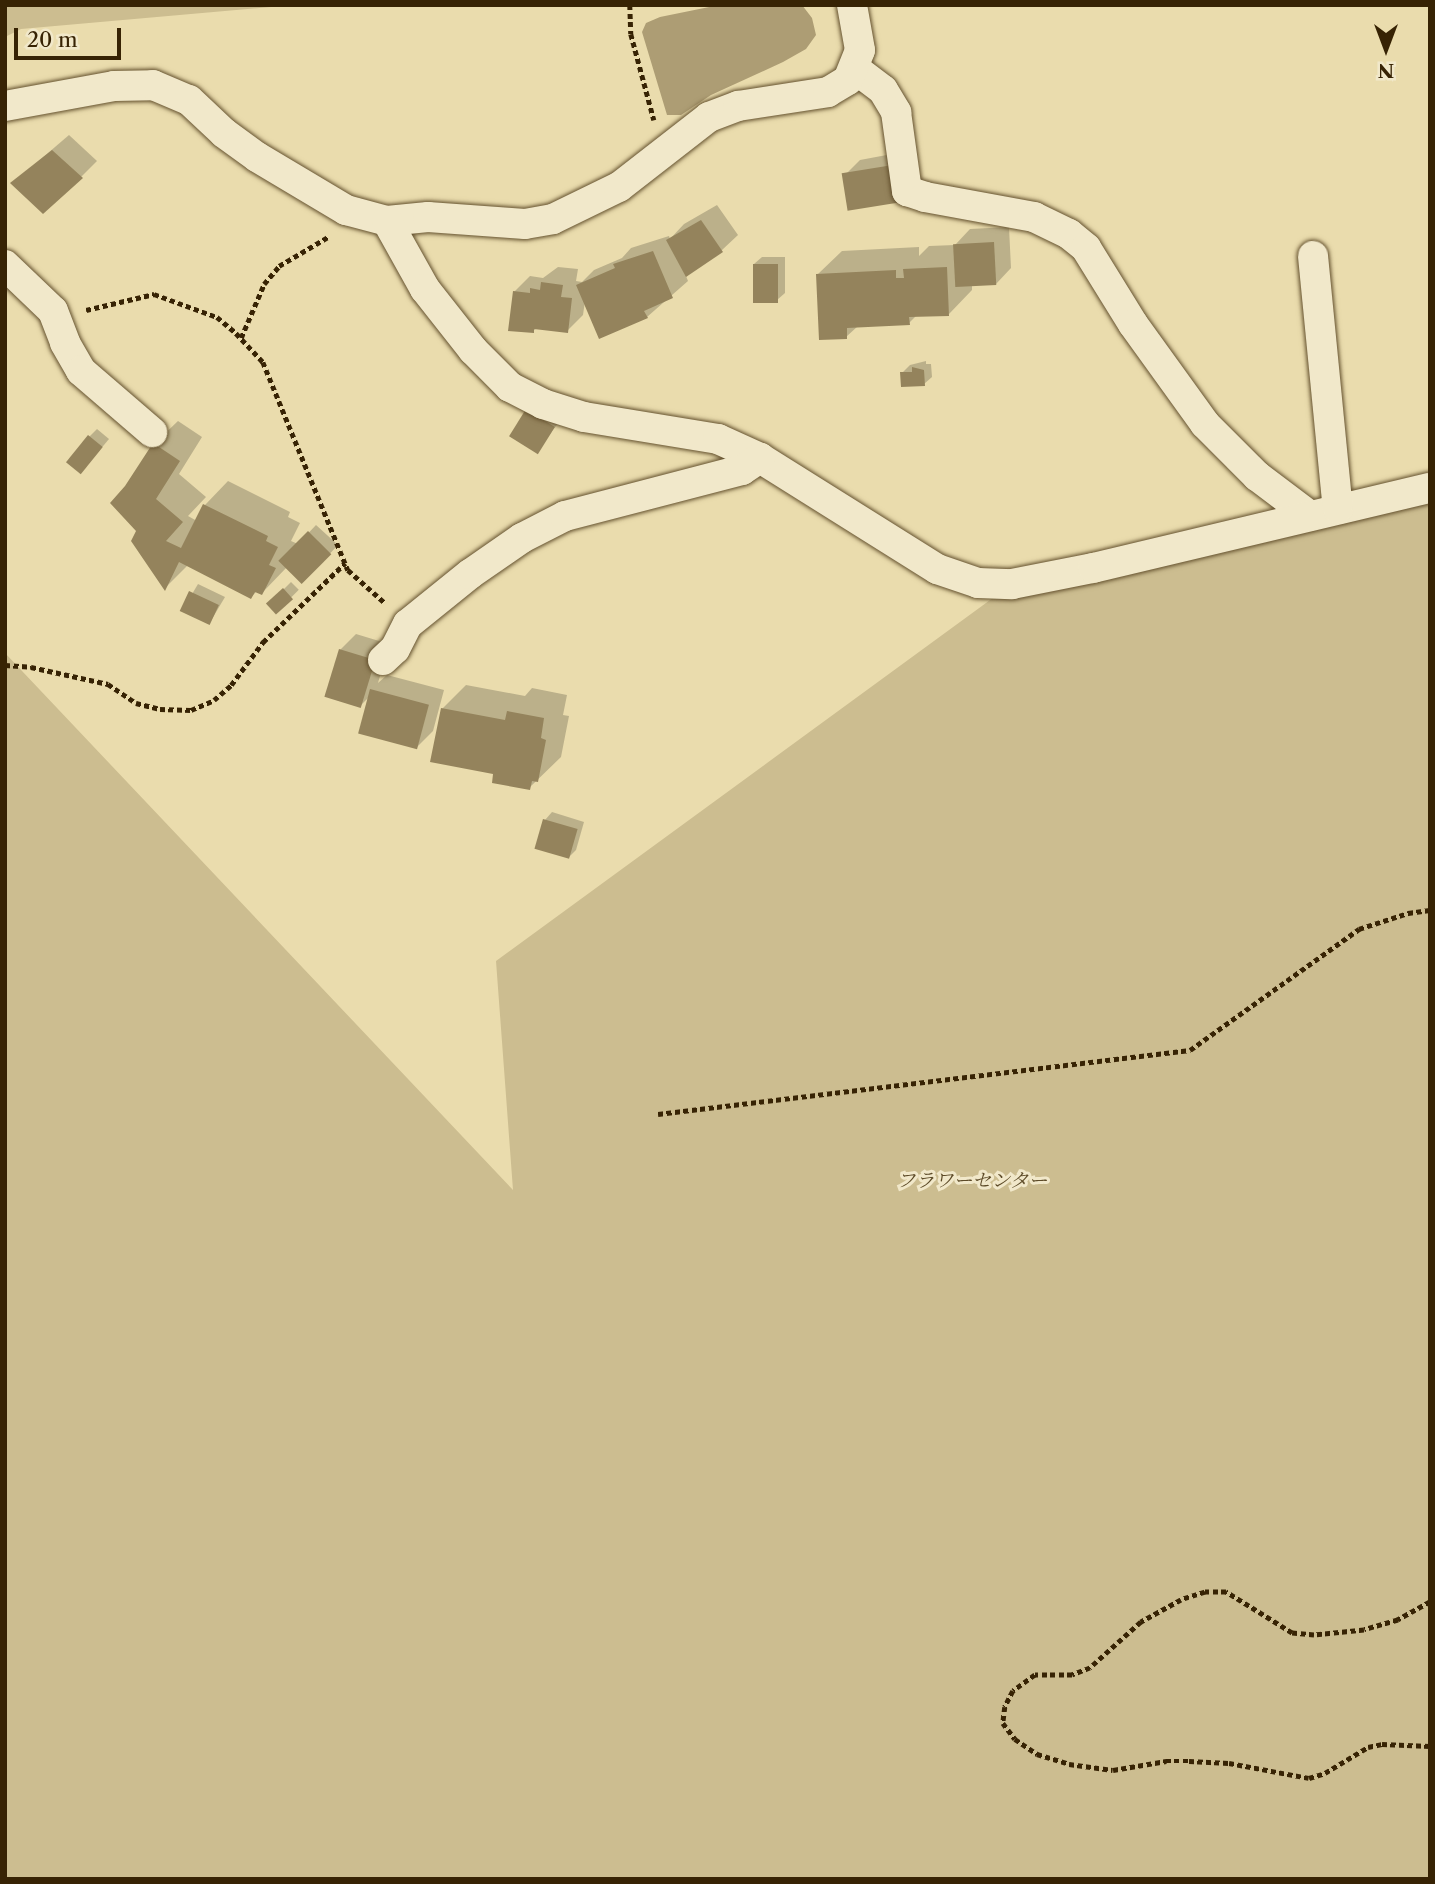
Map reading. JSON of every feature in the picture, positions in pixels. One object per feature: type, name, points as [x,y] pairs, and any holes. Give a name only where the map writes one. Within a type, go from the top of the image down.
[{"type":"street","points":[[5,106],[114,86],[153,85],[169,89],[189,100],[225,133],[257,157],[346,210],[374,218],[428,218],[524,224],[553,219],[619,187],[709,117],[738,106],[828,92],[848,80],[860,50],[852,5]]},
{"type":"street","points":[[854,68],[883,90],[897,112],[907,191],[925,197],[1034,217],[1069,234],[1086,248],[1133,324],[1205,424],[1257,476],[1310,516]]},
{"type":"street","points":[[374,218],[473,350],[510,387],[543,404],[584,417],[718,439],[760,458],[937,569],[978,583],[1012,584],[1430,488]]},
{"type":"street","points":[[1313,256],[1338,509]]},
{"type":"street","points":[[5,265],[53,311],[81,371],[152,432]]},
{"type":"street","points":[[383,660],[395,649],[408,624],[470,574],[522,538],[565,516],[742,470],[760,458]]},
{"type":"path","points":[[630,5],[631,34],[662,151]]},
{"type":"path","points":[[241,338],[264,284],[279,267],[304,249],[353,224],[374,218]]},
{"type":"path","points":[[58,325],[88,309],[155,294],[217,317],[241,338],[263,362],[348,569],[386,604],[380,613]]},
{"type":"path","points":[[5,665],[31,667],[108,684],[136,703],[160,709],[191,709],[214,700],[231,685],[263,642],[345,563]]},
{"type":"path","points":[[659,1114],[1190,1050],[1359,929],[1408,913],[1430,910]]},
{"type":"path","points":[[1430,1602],[1398,1620],[1364,1630],[1314,1634],[1292,1633],[1226,1592],[1206,1592],[1141,1622],[1090,1668],[1072,1675],[1035,1675],[1013,1691],[1005,1707],[1003,1723],[1015,1739],[1038,1754],[1069,1764],[1113,1770],[1166,1761],[1189,1761],[1229,1763],[1309,1777],[1325,1773],[1368,1747],[1381,1744],[1430,1746]]},
{"type":"path","points":[[1421,1746],[1430,1741]]},
{"type":"green space","points":[[5,5],[294,5],[21,29],[5,37]]},
{"type":"green space","name":"フラワーセンター","points":[[1430,488],[1430,1879],[5,1879],[5,653],[513,1190],[496,961],[1012,584]]},
{"type":"shaded area","points":[[719,5],[802,5],[812,18],[816,35],[806,49],[783,62],[711,95],[681,115],[667,115],[642,32],[646,23],[660,17]]},
{"type":"building","points":[[52,150],[83,178],[43,214],[10,183]]},
{"type":"building","points":[[893,165],[899,203],[848,211],[842,173]]},
{"type":"building","points":[[701,220],[723,252],[686,277],[666,240]]},
{"type":"building","points":[[994,242],[996,285],[955,287],[953,244]]},
{"type":"building","points":[[653,251],[673,298],[644,311],[648,318],[599,339],[576,285],[615,268],[613,264]]},
{"type":"building","points":[[753,264],[778,264],[778,303],[753,303]]},
{"type":"building","points":[[947,267],[949,316],[909,317],[910,325],[847,328],[847,339],[819,340],[816,274],[896,270],[896,278],[904,278],[903,269]]},
{"type":"building","points":[[541,282],[563,285],[561,297],[572,298],[568,333],[534,329],[534,333],[508,331],[513,291],[530,293],[530,288],[540,290]]},
{"type":"building","points":[[912,367],[924,370],[925,386],[901,387],[900,372],[912,372]]},
{"type":"building","points":[[526,409],[555,427],[538,454],[509,436]]},
{"type":"building","points":[[88,435],[103,447],[81,474],[66,462]]},
{"type":"building","points":[[153,443],[180,461],[156,499],[183,522],[166,541],[181,548],[203,504],[268,536],[266,541],[278,547],[269,565],[276,568],[262,595],[255,592],[251,599],[179,562],[165,591],[131,541],[136,531],[110,503],[125,486]]},
{"type":"building","points":[[308,531],[331,554],[302,584],[278,561]]},
{"type":"building","points":[[283,588],[293,599],[276,615],[266,603]]},
{"type":"building","points":[[189,591],[219,605],[210,625],[180,611]]},
{"type":"building","points":[[339,649],[375,660],[361,708],[324,697]]},
{"type":"building","points":[[370,689],[429,705],[417,749],[358,733]]},
{"type":"building","points":[[441,708],[505,720],[507,711],[544,718],[541,738],[546,740],[538,782],[532,781],[530,790],[492,783],[493,774],[430,762]]},
{"type":"building","points":[[543,819],[578,829],[569,859],[534,849]]}]
